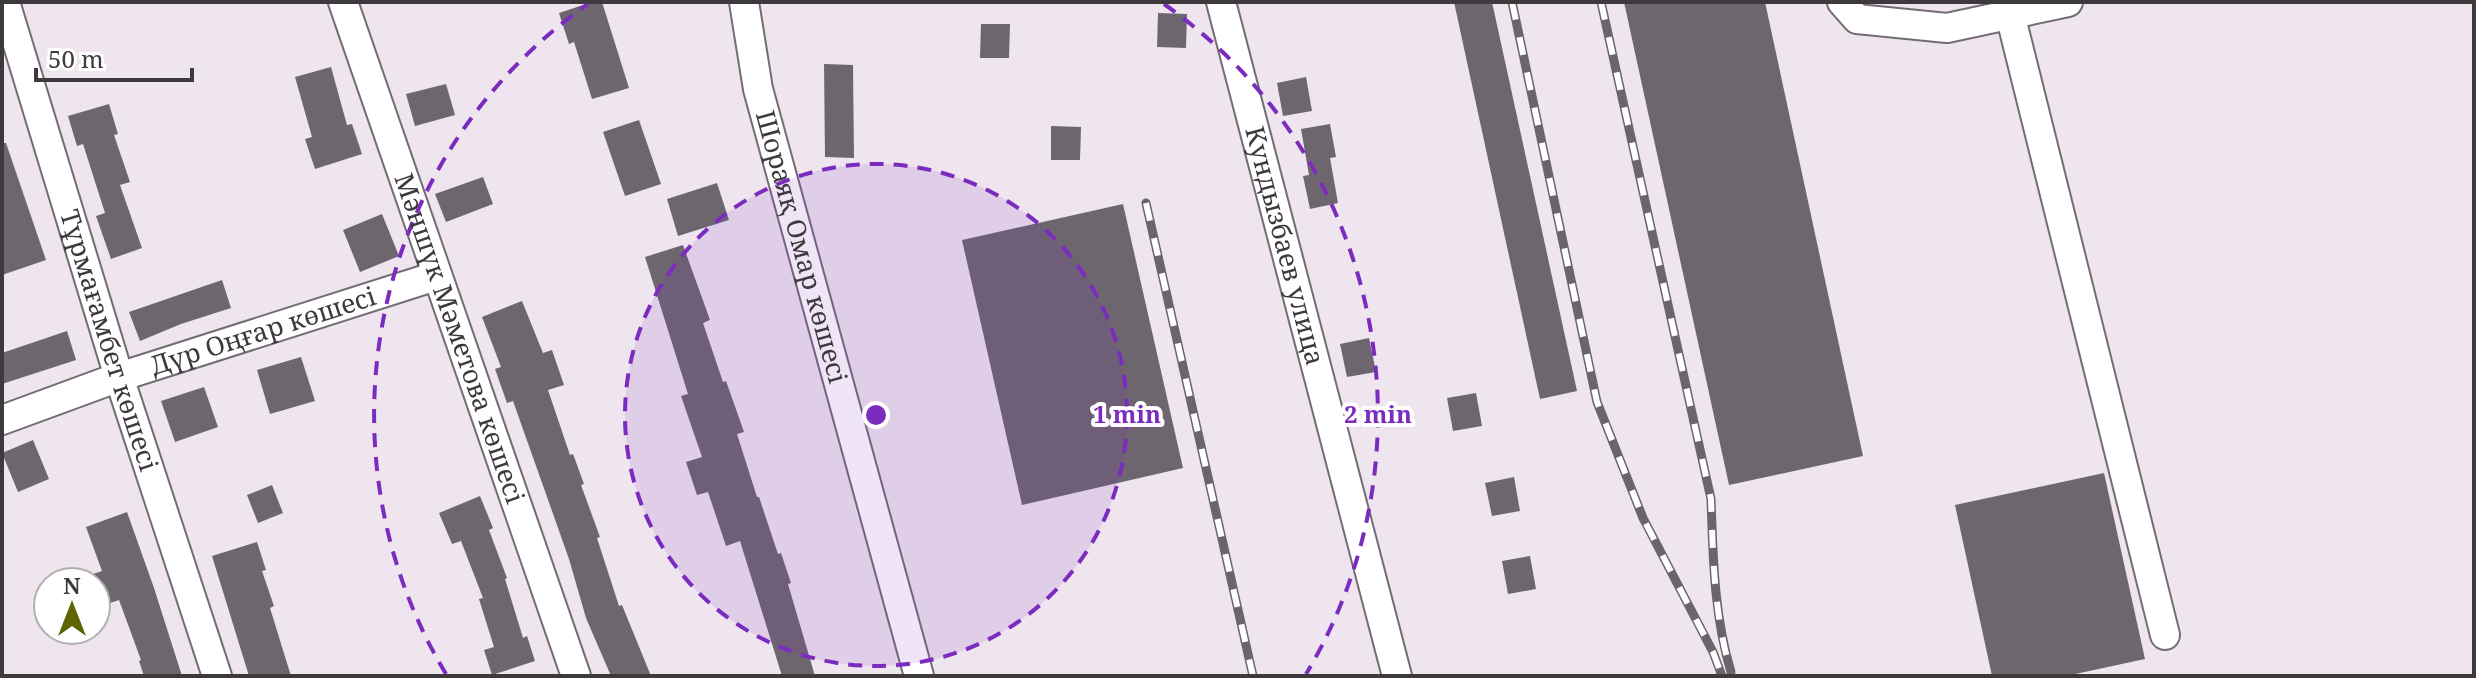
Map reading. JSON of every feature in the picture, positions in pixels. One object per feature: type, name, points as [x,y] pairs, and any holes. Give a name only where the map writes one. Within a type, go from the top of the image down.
[{"type":"street","name":"Тұрмағамбет көшесі","points":[[5,2],[119,377],[217,676]]},
{"type":"street","name":"Мәншүк Мәметова көшесі","points":[[343,2],[576,676]]},
{"type":"street","name":"Шораяқ Омар көшесі","points":[[744,2],[758,89],[919,676]]},
{"type":"street","name":"Кундызбаев улица","points":[[1221,2],[1397,676]]},
{"type":"street","points":[[1842,2],[1857,19],[1947,28],[2068,2]]},
{"type":"street","points":[[2010,14],[2165,635]]},
{"type":"street","name":"Дүр Оңғар көшесі","points":[[2,420],[119,377],[436,276]]},
{"type":"building","points":[[592,2],[602,2],[629,88],[592,99],[574,42],[569,44],[559,13]]},
{"type":"building","points":[[1454,2],[1492,2],[1577,391],[1540,399]]},
{"type":"building","points":[[1624,2],[1765,2],[1863,456],[1729,485]]},
{"type":"building","points":[[1158,13],[1187,14],[1186,48],[1157,47]]},
{"type":"building","points":[[981,24],[1010,24],[1009,58],[980,58]]},
{"type":"building","points":[[824,64],[853,65],[854,158],[825,157]]},
{"type":"building","points":[[331,67],[347,125],[352,124],[362,154],[315,169],[305,139],[312,137],[295,77]]},
{"type":"building","points":[[1306,77],[1312,111],[1283,116],[1277,83]]},
{"type":"building","points":[[446,84],[455,115],[415,126],[406,94]]},
{"type":"building","points":[[109,104],[118,134],[114,135],[130,182],[120,185],[142,248],[111,259],[96,216],[105,213],[83,144],[77,146],[68,116]]},
{"type":"building","points":[[639,120],[661,184],[625,196],[603,132]]},
{"type":"building","points":[[1330,124],[1336,157],[1330,158],[1338,203],[1310,209],[1303,176],[1309,175],[1301,129]]},
{"type":"building","points":[[1051,126],[1081,127],[1080,160],[1051,160]]},
{"type":"building","points":[[2,143],[6,143],[46,260],[2,275]]},
{"type":"building","points":[[483,177],[493,204],[446,222],[435,194]]},
{"type":"building","points":[[717,183],[729,220],[678,236],[667,199]]},
{"type":"building","points":[[1123,204],[1183,468],[1022,505],[962,240]]},
{"type":"building","points":[[382,214],[399,256],[360,272],[343,230]]},
{"type":"building","points":[[683,245],[710,320],[703,323],[744,432],[737,434],[757,497],[791,583],[788,584],[815,676],[782,676],[740,541],[726,546],[708,492],[697,495],[686,462],[702,457],[681,396],[688,394],[645,257]]},
{"type":"building","points":[[222,280],[231,308],[140,341],[129,312]]},
{"type":"building","points":[[522,301],[543,353],[552,350],[564,385],[548,390],[570,455],[573,454],[584,484],[581,485],[600,537],[597,538],[619,606],[622,605],[651,676],[611,676],[586,618],[569,559],[513,401],[507,403],[495,369],[501,367],[482,317]]},
{"type":"building","points":[[67,331],[76,360],[2,384],[2,353]]},
{"type":"building","points":[[1369,338],[1376,372],[1347,377],[1340,344]]},
{"type":"building","points":[[301,357],[315,401],[270,414],[257,370]]},
{"type":"building","points":[[204,387],[218,427],[175,442],[161,401]]},
{"type":"building","points":[[1476,393],[1482,426],[1453,431],[1447,398]]},
{"type":"building","points":[[33,440],[49,479],[18,492],[2,453]]},
{"type":"building","points":[[2104,473],[2145,659],[2066,676],[1992,676],[1955,505]]},
{"type":"building","points":[[1514,477],[1520,511],[1492,516],[1485,483]]},
{"type":"building","points":[[272,485],[283,513],[258,523],[247,495]]},
{"type":"building","points":[[480,496],[493,528],[489,530],[507,578],[523,638],[527,636],[535,661],[492,675],[484,650],[494,647],[479,599],[483,598],[461,541],[452,544],[439,513]]},
{"type":"building","points":[[127,512],[182,676],[144,676],[119,600],[112,602],[112,566],[100,566],[86,527]]},
{"type":"building","points":[[257,542],[266,570],[262,571],[274,606],[270,608],[291,676],[249,676],[212,556]]},
{"type":"building","points":[[1530,556],[1536,589],[1508,594],[1502,561]]},
{"type":"railway","points":[[1512,2],[1597,402],[1643,518],[1713,652],[1722,676]]},
{"type":"railway","points":[[1601,2],[1711,499],[1718,608],[1731,672]]},
{"type":"railway","points":[[1146,203],[1253,676]]}]
